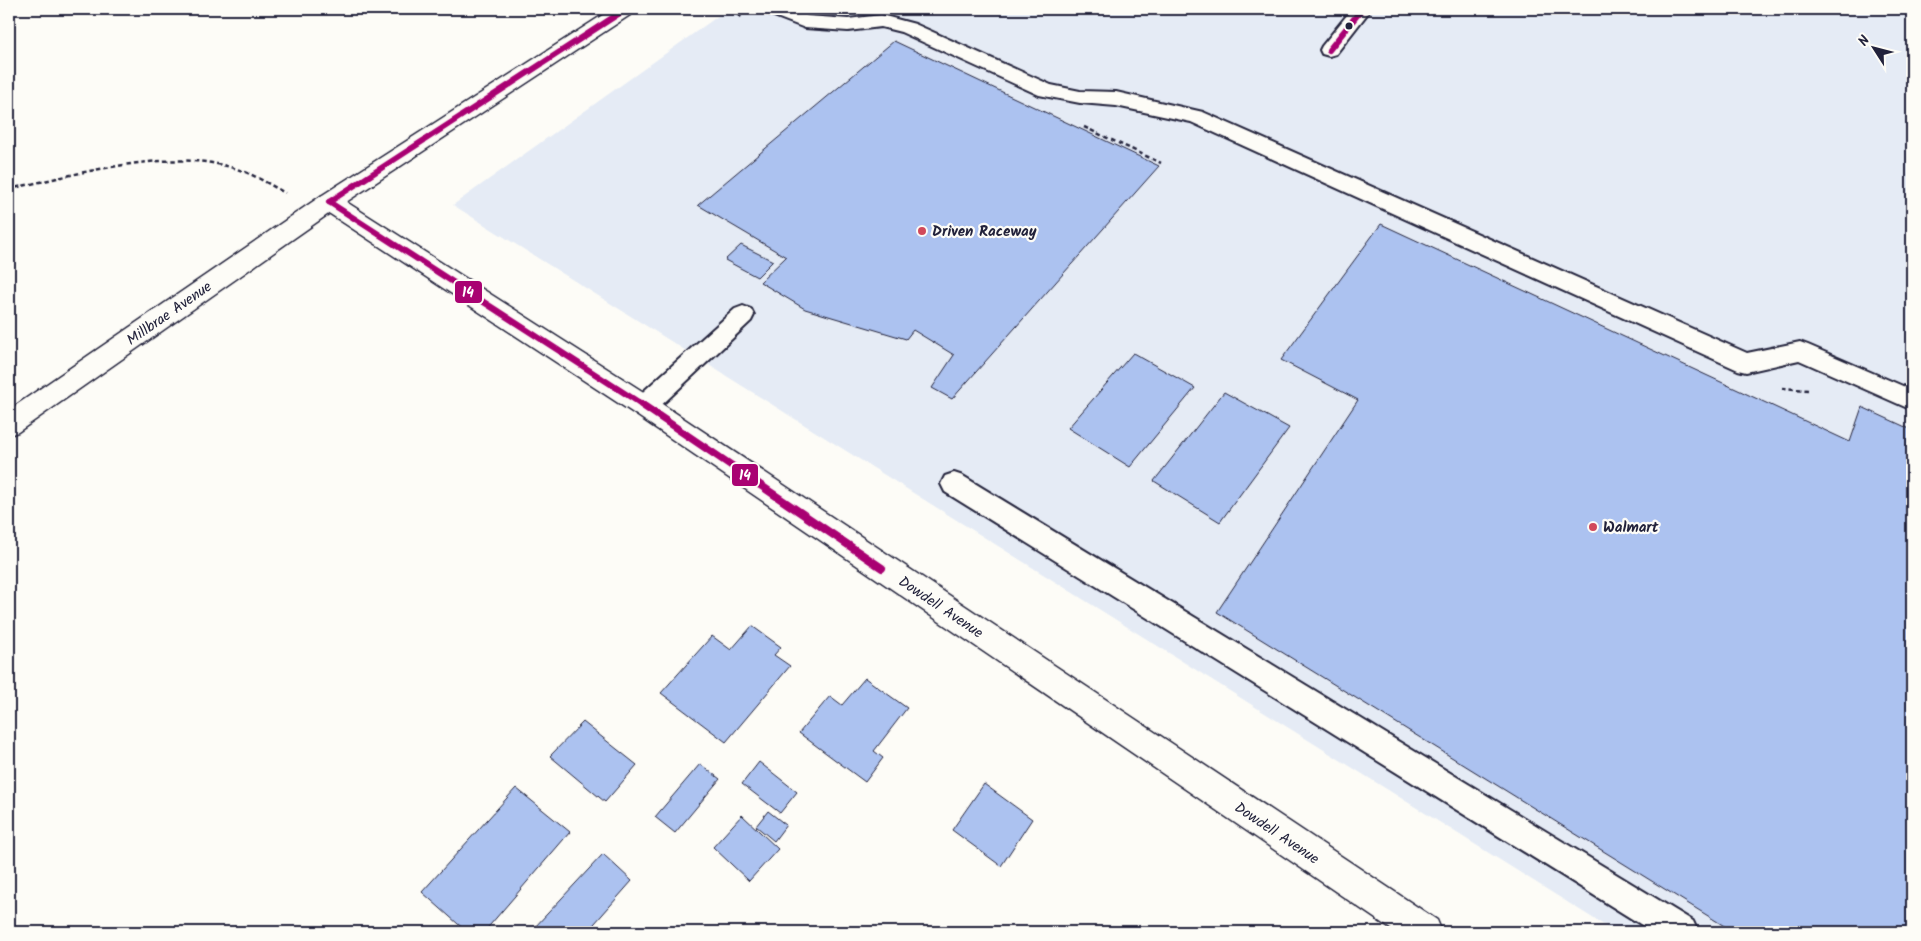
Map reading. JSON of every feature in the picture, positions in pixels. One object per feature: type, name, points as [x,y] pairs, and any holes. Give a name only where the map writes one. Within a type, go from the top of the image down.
[{"type":"street","name":"Millbrae Avenue","points":[[9,424],[323,206],[626,9]]},
{"type":"street","name":"Dowdell Avenue","points":[[323,206],[644,406],[1426,932]]},
{"type":"lane","points":[[772,9],[805,22],[848,25],[881,21],[908,28],[1046,90],[1080,97],[1116,99],[1196,116],[1746,362],[1800,351],[1912,400]]},
{"type":"lane","points":[[1328,50],[1362,9]]},
{"type":"lane","points":[[644,406],[743,315]]},
{"type":"lane","points":[[954,484],[1682,932]]},
{"type":"path","points":[[716,9],[733,12],[747,20]]},
{"type":"path","points":[[9,189],[96,171],[153,163],[194,160],[225,165],[323,206]]},
{"type":"shaded area","points":[[728,9],[1912,9],[1912,932],[1615,932],[453,205]]},
{"type":"building","name":"Driven Raceway","points":[[894,41],[1159,166],[952,399],[932,388],[954,355],[913,330],[906,339],[805,309],[760,282],[786,257],[698,205]]},
{"type":"building","name":"Walmart","points":[[1381,224],[1850,442],[1862,407],[1912,430],[1912,932],[1734,932],[1217,612],[1358,400],[1281,360]]},
{"type":"building","points":[[741,245],[773,261],[757,277],[725,260]]},
{"type":"building","points":[[1133,353],[1195,388],[1130,467],[1068,428]]},
{"type":"building","points":[[1224,392],[1289,428],[1220,522],[1154,481]]},
{"type":"building","points":[[752,626],[781,647],[774,655],[790,666],[726,742],[661,693],[712,636],[731,650]]},
{"type":"building","points":[[865,678],[907,708],[874,751],[883,758],[865,782],[799,733],[830,696],[842,705]]},
{"type":"building","points":[[583,722],[637,765],[605,802],[550,756]]},
{"type":"building","points":[[759,762],[797,792],[780,813],[742,784]]},
{"type":"building","points":[[700,764],[720,779],[675,833],[655,817]]},
{"type":"building","points":[[984,784],[1032,819],[1001,866],[952,830]]},
{"type":"building","points":[[516,788],[570,832],[484,932],[467,932],[422,892]]},
{"type":"building","points":[[768,811],[786,825],[774,841],[756,826]]},
{"type":"building","points":[[742,815],[778,849],[749,881],[713,847]]},
{"type":"building","points":[[603,854],[632,881],[587,932],[538,932],[534,928]]},
{"type":"transit line","name":"14","points":[[329,202],[626,9]]},
{"type":"transit line","name":"14","points":[[1329,50],[1362,9]]},
{"type":"transit line","name":"14","points":[[329,202],[644,406],[882,568]]},
{"type":"place","name":"Driven Raceway","points":[[922,231]]},
{"type":"place","name":"Walmart","points":[[1593,527]]}]
